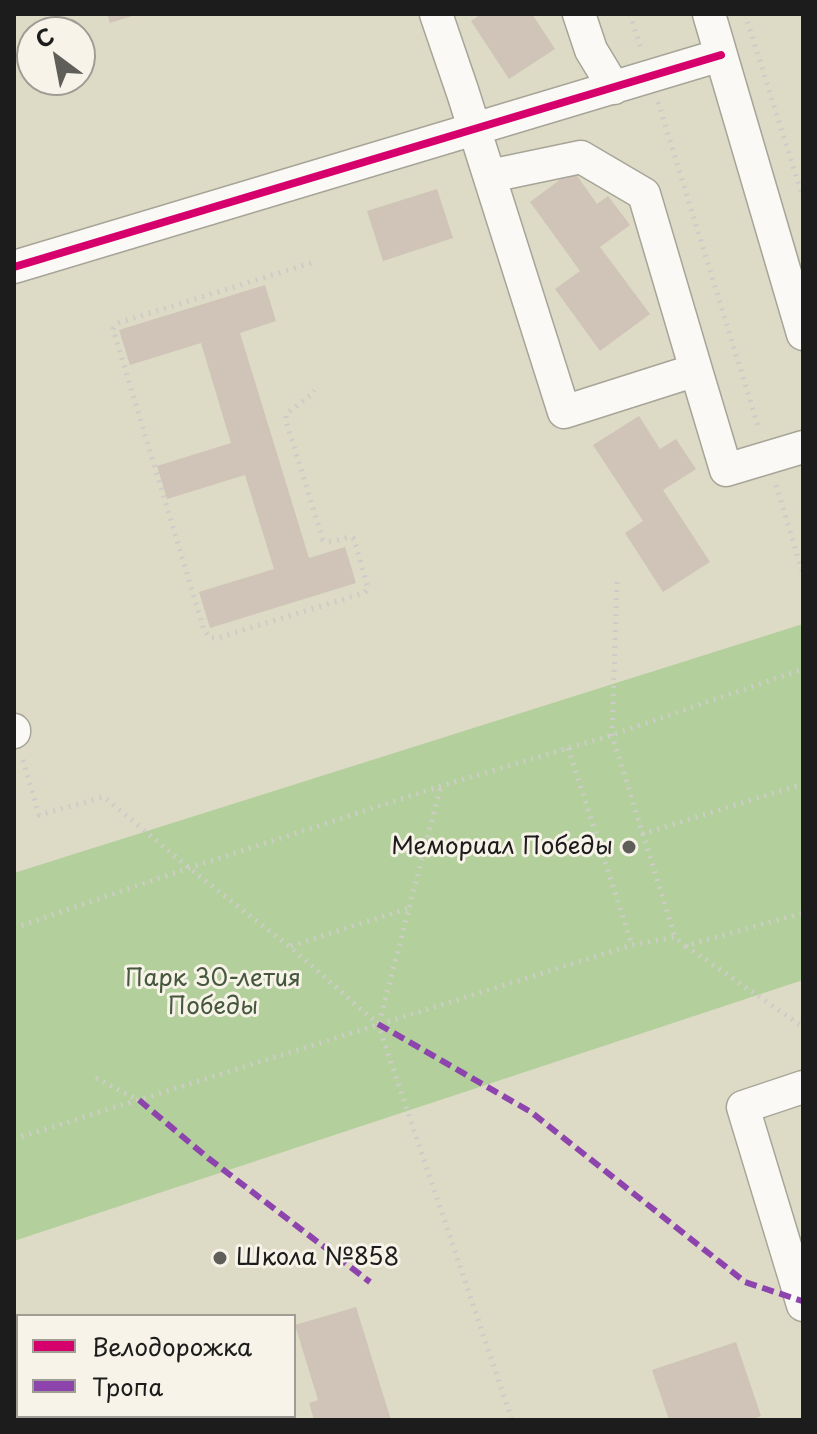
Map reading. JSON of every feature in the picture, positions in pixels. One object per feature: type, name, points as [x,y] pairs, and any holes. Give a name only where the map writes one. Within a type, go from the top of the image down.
[{"type":"street","points":[[436,14],[564,412],[696,370]]},
{"type":"street","points":[[579,14],[591,50],[614,88]]},
{"type":"street","points":[[709,14],[803,334]]},
{"type":"street","points":[[14,267],[721,55]]},
{"type":"street","points":[[490,176],[581,157],[644,194],[726,470],[803,447]]},
{"type":"street","points":[[803,1087],[743,1107],[803,1305]]},
{"type":"path","points":[[630,14],[802,570]]},
{"type":"path","points":[[745,14],[803,198]]},
{"type":"path","points":[[311,263],[118,323],[113,329],[204,630],[211,638],[360,594],[368,588],[354,539],[323,540],[286,421],[286,414],[314,390]]},
{"type":"path","points":[[617,582],[612,735],[675,937],[803,1027]]},
{"type":"path","points":[[14,928],[441,786],[612,735],[803,669]]},
{"type":"path","points":[[14,731],[39,815],[104,797],[290,947],[378,1024],[512,1420]]},
{"type":"path","points":[[568,748],[632,945]]},
{"type":"path","points":[[642,834],[803,784]]},
{"type":"path","points":[[378,1024],[441,786]]},
{"type":"path","points":[[290,947],[409,908]]},
{"type":"path","points":[[685,946],[803,913]]},
{"type":"path","points":[[14,1139],[632,945],[675,937]]},
{"type":"path","points":[[96,1078],[139,1100]]},
{"type":"green space","name":"Парк 30-летия Победы","points":[[803,624],[803,980],[14,1241],[14,873]]},
{"type":"building","points":[[107,14],[135,14],[135,15],[110,23]]},
{"type":"building","points":[[481,14],[532,14],[555,49],[509,79],[471,21]]},
{"type":"building","points":[[573,170],[597,204],[608,196],[630,225],[600,247],[650,314],[600,351],[555,289],[580,271],[530,202]]},
{"type":"building","points":[[437,189],[453,238],[383,261],[367,211]]},
{"type":"building","points":[[265,285],[276,321],[240,333],[309,558],[345,547],[356,583],[210,628],[199,592],[274,569],[245,475],[167,499],[157,466],[231,443],[201,343],[130,365],[119,330]]},
{"type":"building","points":[[639,416],[660,449],[676,439],[696,469],[663,490],[710,562],[663,592],[625,533],[643,521],[593,445]]},
{"type":"building","points":[[356,1307],[391,1420],[314,1420],[309,1403],[318,1400],[296,1325]]},
{"type":"building","points":[[736,1342],[761,1416],[749,1420],[669,1420],[652,1370]]},
{"type":"building","points":[[178,1418],[233,1420],[179,1420]]},
{"type":"marked path","points":[[378,1024],[531,1112],[745,1282],[802,1301]]},
{"type":"marked path","points":[[139,1100],[208,1158],[370,1282]]},
{"type":"cycle path","points":[[14,267],[721,55]]},
{"type":"place","name":"Мемориал Победы","points":[[629,847]]},
{"type":"place","name":"Школа №858","points":[[220,1258]]}]
